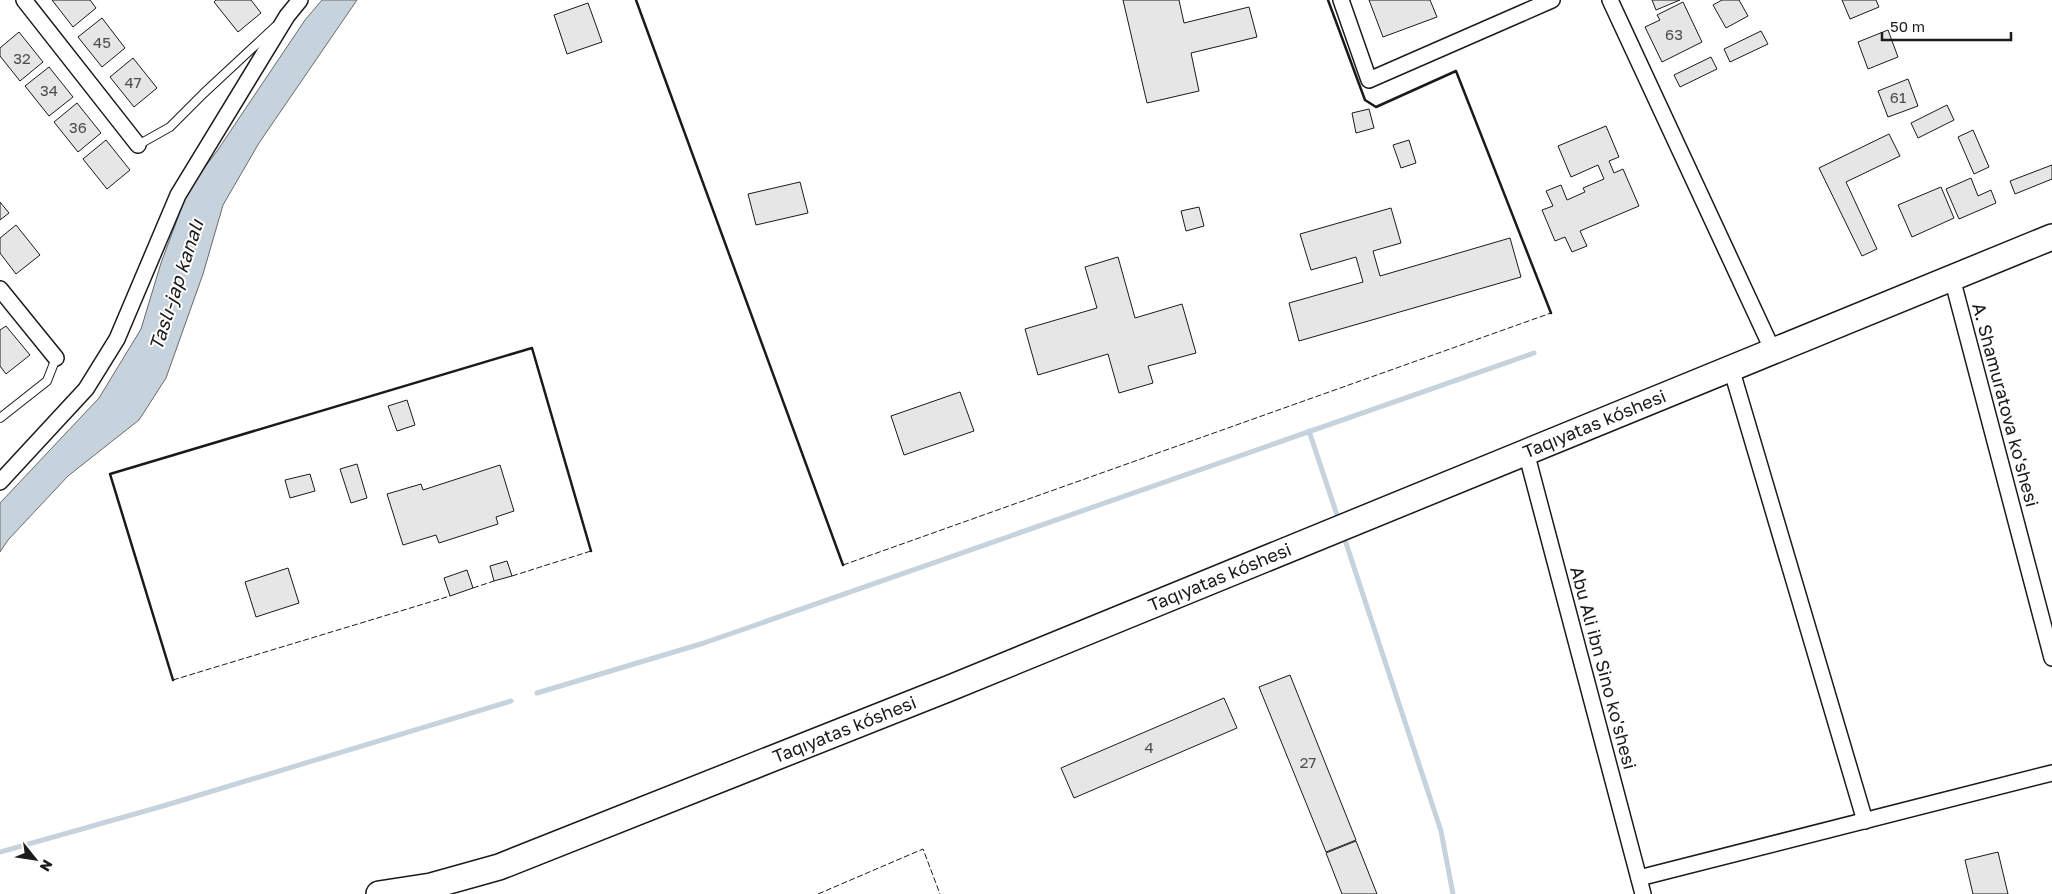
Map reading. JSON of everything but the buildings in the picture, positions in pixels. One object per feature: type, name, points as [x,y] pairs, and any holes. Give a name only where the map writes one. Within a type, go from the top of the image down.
[{"type":"main road","name":"Taqıyatas kóshesi","points":[[379,894],[431,886],[499,867],[950,688],[2052,237]]},
{"type":"street","points":[[24,0],[138,145]]},
{"type":"street","points":[[0,482],[86,389],[117,339],[178,195],[287,16],[300,0]]},
{"type":"street","points":[[1341,0],[1369,80],[1531,4],[1552,0]]},
{"type":"street","points":[[1610,0],[1773,351]]},
{"type":"street","name":"A. Shamuratova ko'shesi","points":[[1952,278],[2052,658]]},
{"type":"street","points":[[0,289],[56,358]]},
{"type":"street","points":[[1731,368],[1865,820]]},
{"type":"street","name":"Abu Ali ibn Sino ko'shesi","points":[[1526,452],[1643,894]]},
{"type":"street","points":[[1639,878],[2052,773]]},
{"type":"lane","points":[[138,145],[170,127],[287,16]]},
{"type":"lane","points":[[0,418],[47,381],[56,358]]},
{"type":"water","name":"Taslı-jap kanalı","points":[[322,0],[357,0],[259,143],[223,205],[203,274],[166,378],[139,420],[68,476],[8,540],[0,552],[0,503],[99,398],[141,329],[161,263],[189,188],[217,151],[305,20]]},
{"type":"waterway","points":[[537,693],[704,643],[1534,353]]},
{"type":"waterway","points":[[1309,431],[1339,521]]},
{"type":"waterway","points":[[1343,534],[1441,831],[1453,894]]},
{"type":"waterway","points":[[0,852],[163,806],[511,701]]},
{"type":"fence","points":[[843,565],[1551,313]]},
{"type":"fence","points":[[512,576],[591,551]]},
{"type":"fence","points":[[473,588],[494,581]]},
{"type":"fence","points":[[173,680],[450,596]]},
{"type":"fence","points":[[818,894],[923,849],[940,894]]},
{"type":"wall","points":[[636,0],[843,565]]},
{"type":"wall","points":[[1328,0],[1365,100],[1376,107],[1456,71],[1551,313]]},
{"type":"wall","points":[[173,680],[110,474],[532,348],[591,551]]}]
